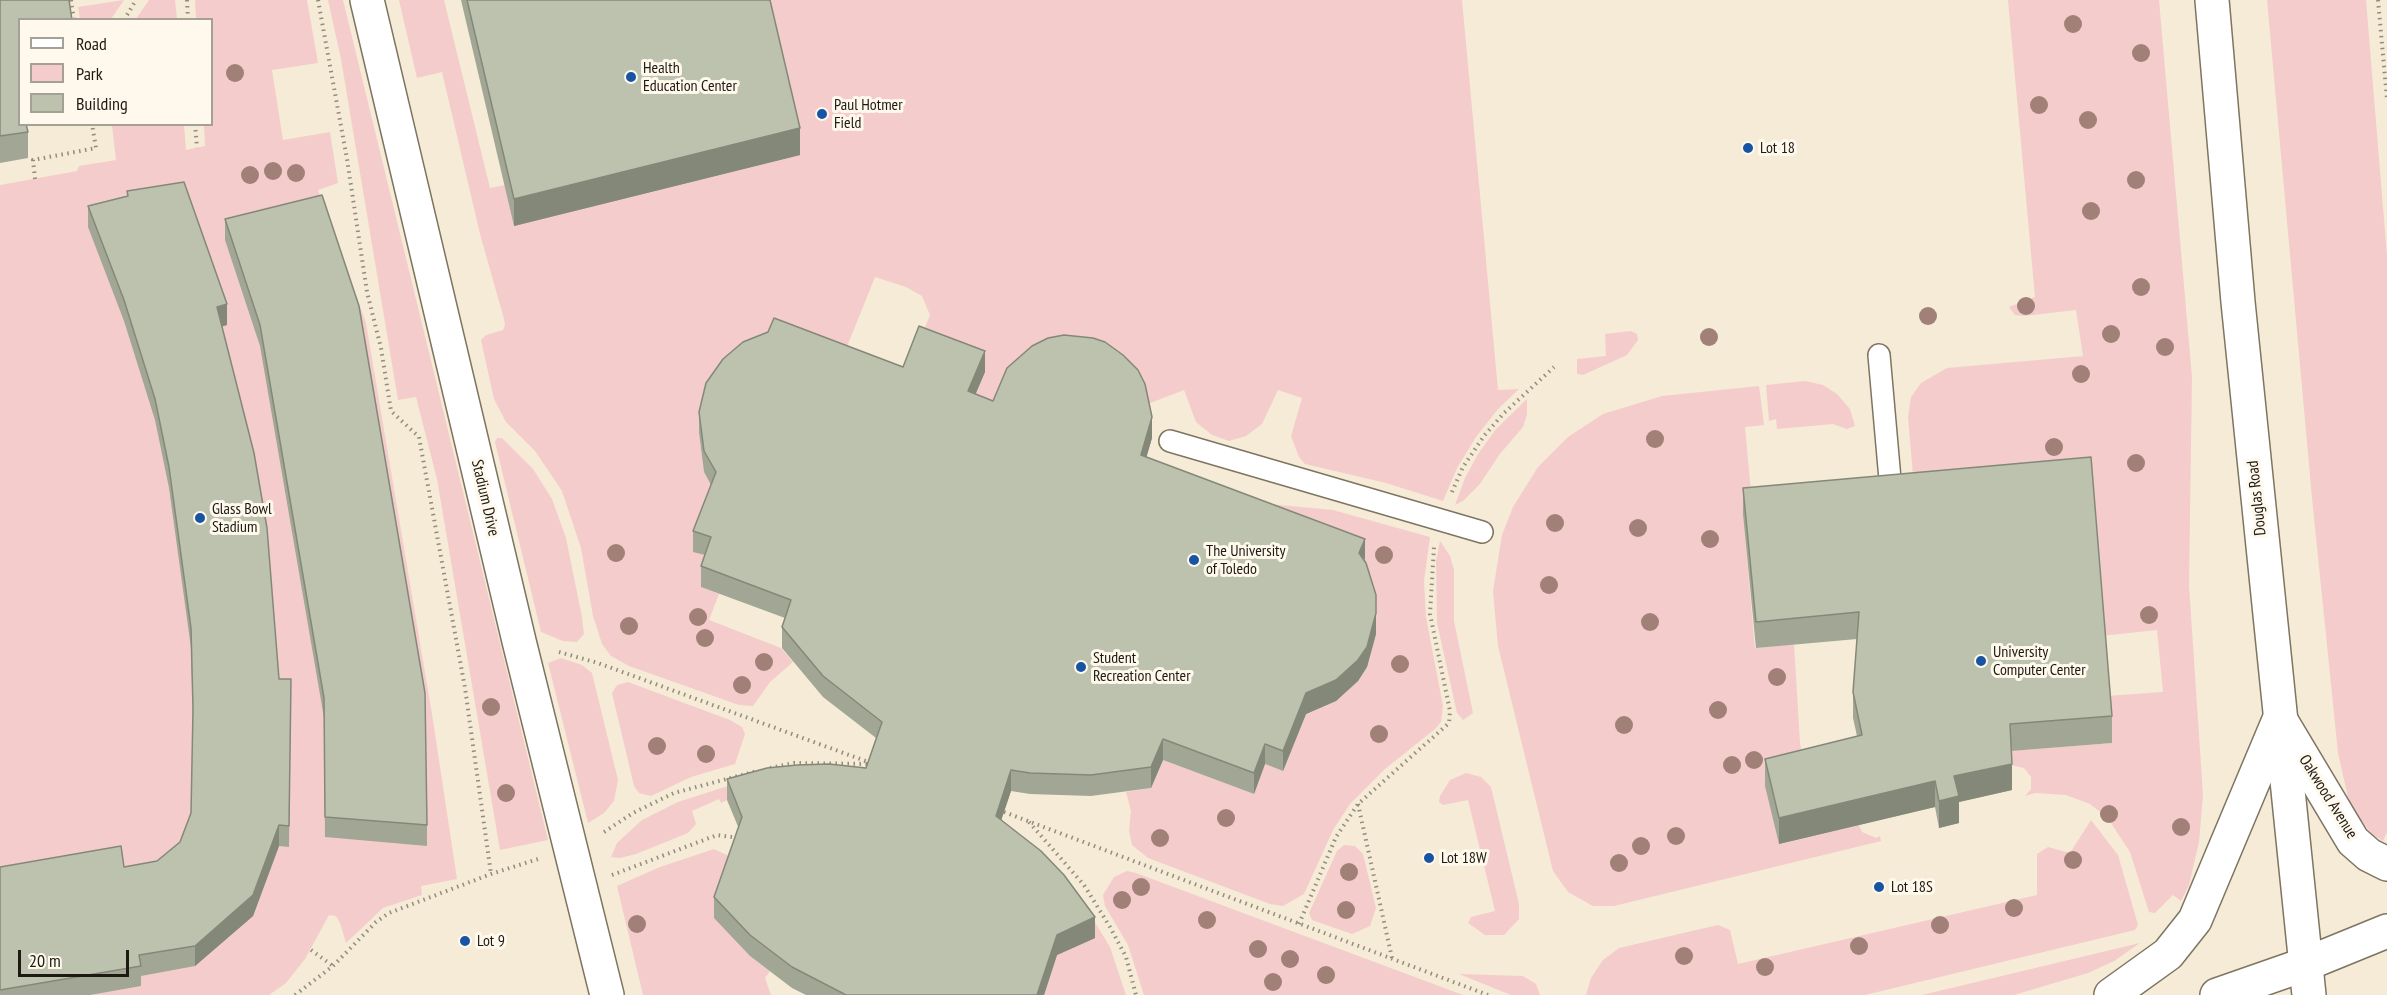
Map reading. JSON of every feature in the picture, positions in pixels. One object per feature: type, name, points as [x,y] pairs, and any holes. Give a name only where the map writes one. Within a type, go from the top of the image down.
[{"type":"street","name":"Stadium Drive","points":[[367,0],[519,641],[608,995]]},
{"type":"street","name":"Douglas Road","points":[[2212,0],[2238,302],[2307,980]]},
{"type":"street","name":"Oakwood Avenue","points":[[2280,719],[2353,842],[2369,855],[2387,864]]},
{"type":"street","points":[[2111,995],[2168,954],[2195,920],[2280,719]]},
{"type":"street","points":[[2217,995],[2307,980],[2387,931]]},
{"type":"lane","points":[[1879,355],[1892,502]]},
{"type":"lane","points":[[1170,441],[1482,532]]},
{"type":"path","points":[[71,0],[75,18]]},
{"type":"path","points":[[125,18],[136,0]]},
{"type":"path","points":[[187,0],[188,18]]},
{"type":"path","points":[[318,0],[347,159],[367,292],[381,348],[390,411],[419,437],[465,688],[491,874]]},
{"type":"path","points":[[2378,0],[2387,99]]},
{"type":"path","points":[[35,179],[33,160],[96,148],[92,126]]},
{"type":"path","points":[[195,126],[197,148]]},
{"type":"path","points":[[1449,501],[1463,467],[1484,436],[1503,414],[1554,367]]},
{"type":"path","points":[[1299,924],[1336,837],[1358,804],[1446,727],[1450,719],[1430,614],[1434,545]]},
{"type":"path","points":[[519,641],[598,663],[874,764],[794,763],[715,781],[674,793],[633,813],[596,838]]},
{"type":"path","points":[[1358,804],[1392,959]]},
{"type":"path","points":[[1004,812],[1488,995]]},
{"type":"path","points":[[1028,821],[1084,885],[1126,957],[1136,995]]},
{"type":"path","points":[[606,877],[717,835],[742,838]]},
{"type":"path","points":[[295,995],[333,966],[376,922],[389,913],[491,874],[546,857]]},
{"type":"path","points":[[310,950],[333,966]]},
{"type":"green space","points":[[124,0],[112,18],[80,18],[78,7]]},
{"type":"green space","points":[[149,0],[175,0],[177,18],[137,18]]},
{"type":"green space","name":"Glass Bowl Stadium","points":[[195,0],[307,0],[318,63],[272,70],[283,140],[330,132],[338,183],[318,190],[366,323],[432,714],[457,879],[421,886],[422,895],[383,908],[346,943],[336,916],[329,915],[305,959],[286,983],[269,995],[0,995],[0,185],[77,171],[79,166],[116,160],[112,126],[184,126],[186,150],[205,146],[204,126],[213,126],[213,18],[196,18]]},
{"type":"green space","points":[[328,0],[343,0],[548,840],[500,850],[437,479],[416,397],[398,400],[341,59]]},
{"type":"green space","points":[[399,0],[444,0],[490,188],[505,185],[515,225],[764,0],[1462,0],[1498,390],[1519,389],[1498,409],[1476,437],[1457,468],[1443,501],[1386,483],[1305,464],[1299,457],[1291,436],[1302,398],[1278,390],[1262,424],[1246,436],[1229,441],[1212,435],[1196,422],[1184,390],[1145,405],[993,421],[920,340],[930,315],[922,296],[906,287],[875,277],[840,364],[699,433],[704,472],[716,493],[711,557],[701,587],[719,594],[709,620],[781,648],[793,662],[770,682],[753,706],[739,705],[629,666],[611,656],[602,644],[593,616],[581,548],[562,491],[535,451],[506,422],[494,399],[481,340],[486,335],[503,330],[504,319],[480,234],[442,72],[417,78]]},
{"type":"green space","points":[[2008,0],[2159,0],[2192,377],[2189,585],[2203,795],[2199,842],[2189,885],[2181,901],[2173,895],[2155,913],[2149,912],[2130,852],[2107,817],[2090,804],[2066,795],[2035,793],[2025,796],[2031,789],[2031,777],[2024,768],[2011,765],[2010,751],[2111,743],[2107,696],[2163,692],[2157,630],[2101,636],[1915,499],[1908,417],[1911,397],[1921,383],[1947,368],[2083,356],[2076,310],[2024,316],[2015,315],[2009,307],[2035,297]]},
{"type":"green space","points":[[2267,0],[2366,0],[2387,256],[2387,832],[2383,841],[2372,834],[2350,806],[2338,753],[2312,498]]},
{"type":"green space","points":[[1631,331],[1637,334],[1638,340],[1627,355],[1583,375],[1577,374],[1577,359],[1606,356],[1605,334]]},
{"type":"green space","points":[[1805,381],[1823,385],[1837,394],[1850,409],[1855,426],[1847,429],[1833,424],[1777,429],[1776,419],[1769,421],[1766,385]]},
{"type":"green space","points":[[1759,386],[1764,425],[1745,427],[1753,514],[1743,515],[1755,648],[1794,644],[1800,743],[1806,775],[1780,844],[1859,825],[1862,832],[1876,838],[1880,836],[1881,841],[1614,906],[1593,906],[1568,892],[1553,871],[1498,646],[1493,591],[1502,535],[1513,507],[1538,467],[1568,437],[1603,414],[1662,396]]},
{"type":"green space","points":[[1527,399],[1527,414],[1523,427],[1499,455],[1480,484],[1463,501],[1455,505],[1465,478],[1478,454],[1496,429]]},
{"type":"green space","points":[[497,438],[502,438],[533,469],[552,499],[566,538],[582,617],[584,634],[577,642],[563,641],[541,632],[495,442]]},
{"type":"green space","points":[[1269,504],[1333,510],[1430,537],[1424,581],[1426,617],[1443,706],[1441,722],[1435,729],[1385,769],[1350,804],[1333,830],[1304,894],[1283,906],[1270,904],[1148,858],[1132,845],[1129,830],[1131,811],[1126,792],[1151,788],[1163,760],[1254,794],[1265,764],[1283,771],[1306,714],[1336,701],[1358,681],[1367,667],[1376,634],[1376,615]]},
{"type":"green space","points":[[1440,541],[1450,556],[1454,570],[1454,621],[1473,713],[1463,720],[1457,713],[1437,623],[1436,561]]},
{"type":"green space","points":[[561,658],[582,665],[592,673],[618,780],[614,801],[604,813],[588,823],[548,663]]},
{"type":"green space","points":[[628,682],[730,720],[742,727],[745,734],[735,764],[691,777],[651,796],[639,793],[634,786],[612,693],[617,685]]},
{"type":"green space","points":[[1466,773],[1481,777],[1491,787],[1519,904],[1519,919],[1504,935],[1485,935],[1468,923],[1471,917],[1495,911],[1468,800],[1443,805],[1439,802],[1450,780]]},
{"type":"green space","points":[[734,784],[727,800],[721,803],[719,799],[692,811],[696,824],[688,833],[636,854],[620,858],[611,857],[617,843],[642,820],[678,802]]},
{"type":"green space","points":[[2091,820],[2118,855],[2138,925],[2135,930],[1865,995],[1586,995],[1591,978],[1603,960],[1619,948],[1718,925],[1730,930],[1738,964],[2037,895],[2037,854],[2048,847],[2070,853]]},
{"type":"green space","points":[[1344,845],[1355,846],[1363,854],[1376,908],[1370,926],[1352,934],[1312,920],[1309,913],[1337,851]]},
{"type":"green space","points":[[714,849],[735,859],[750,956],[770,971],[765,978],[771,995],[643,995],[617,886],[660,867]]},
{"type":"green space","points":[[1127,871],[1463,995],[1144,995],[1128,945],[1105,906],[1103,895],[1114,877]]},
{"type":"green space","points":[[1091,916],[1110,947],[1126,995],[1044,995],[1057,955]]},
{"type":"green space","points":[[2140,943],[2114,961],[2088,973],[2014,995],[1922,995]]},
{"type":"green space","points":[[1459,974],[1523,976],[1536,984],[1540,995],[1511,995]]},
{"type":"building","points":[[0,0],[69,0],[72,18],[18,18],[18,126],[26,126],[28,132],[0,136]]},
{"type":"building","name":"Health Education Center","points":[[467,0],[770,0],[800,128],[514,199]]},
{"type":"building","points":[[184,182],[227,304],[217,307],[254,453],[267,528],[279,679],[291,679],[289,826],[279,825],[253,895],[195,946],[139,955],[141,966],[0,990],[0,867],[121,846],[124,867],[157,861],[180,842],[191,813],[193,709],[191,628],[169,467],[155,399],[124,300],[88,206],[128,196],[127,191]]},
{"type":"building","points":[[322,195],[359,306],[425,693],[427,825],[325,817],[324,698],[260,325],[225,219]]},
{"type":"building","name":"Student Recreation Center","points":[[774,318],[903,367],[919,326],[985,351],[968,391],[993,401],[1007,368],[1032,346],[1048,338],[1064,335],[1093,338],[1105,342],[1138,370],[1145,384],[1152,417],[1141,455],[1365,539],[1359,553],[1366,563],[1376,595],[1376,613],[1367,647],[1358,660],[1336,680],[1306,693],[1283,751],[1265,744],[1254,773],[1163,739],[1151,767],[1091,775],[1030,773],[1011,770],[996,816],[1041,851],[1064,875],[1095,917],[1057,935],[1037,995],[846,995],[792,967],[750,935],[714,897],[742,817],[727,779],[767,768],[797,765],[829,764],[866,768],[882,722],[823,676],[782,627],[791,600],[701,566],[711,537],[693,531],[716,472],[704,451],[699,412],[706,383],[723,359],[743,342],[768,332]]},
{"type":"building","name":"University Computer Center","points":[[2091,457],[2112,716],[2010,724],[2012,764],[1954,776],[1959,796],[1939,801],[1935,781],[1779,818],[1765,759],[1862,735],[1853,692],[1859,612],[1756,622],[1743,488]]},
{"type":"place","name":"Health Education Center","points":[[631,77]]},
{"type":"place","name":"Paul Hotmer Field","points":[[822,114]]},
{"type":"place","name":"Lot 18","points":[[1748,148]]},
{"type":"place","name":"Glass Bowl Stadium","points":[[200,518]]},
{"type":"place","name":"The University of Toledo","points":[[1194,560]]},
{"type":"place","name":"University Computer Center","points":[[1981,661]]},
{"type":"place","name":"Student Recreation Center","points":[[1081,667]]},
{"type":"place","name":"Lot 18W","points":[[1429,858]]},
{"type":"place","name":"Lot 18S","points":[[1879,887]]},
{"type":"place","name":"Lot 9","points":[[465,941]]}]
